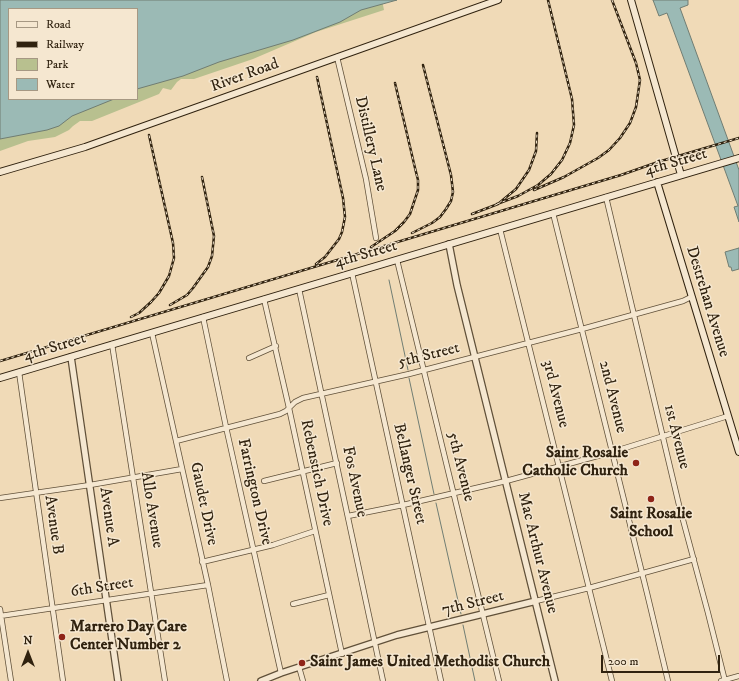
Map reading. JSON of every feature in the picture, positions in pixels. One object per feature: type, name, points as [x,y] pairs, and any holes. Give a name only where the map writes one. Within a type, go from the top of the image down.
[{"type":"main road","name":"River Road","points":[[0,172],[85,148],[498,0]]},
{"type":"main road","points":[[631,0],[681,175]]},
{"type":"main road","name":"4th Street","points":[[0,378],[739,158]]},
{"type":"main road","name":"Destrehan Avenue","points":[[657,182],[739,452]]},
{"type":"street","name":"Distillery Lane","points":[[337,57],[366,179],[376,238]]},
{"type":"street","name":"1st Avenue","points":[[606,198],[662,436],[694,559],[723,681]]},
{"type":"street","name":"2nd Avenue","points":[[552,213],[643,573],[668,681]]},
{"type":"street","name":"3rd Avenue","points":[[500,229],[560,466],[612,681]]},
{"type":"street","name":"Mac Arthur Avenue","points":[[449,244],[457,285],[555,681]]},
{"type":"street","name":"5th Avenue","points":[[396,260],[499,681]]},
{"type":"street","name":"Bellanger Street","points":[[352,273],[441,681]]},
{"type":"street","name":"Fos Avenue","points":[[299,289],[383,681]]},
{"type":"street","name":"5th Street","points":[[176,441],[280,414],[295,402],[303,398],[423,371],[633,315],[691,297]]},
{"type":"street","name":"Rebenstich Drive","points":[[264,299],[276,346],[342,654]]},
{"type":"street","name":"Farrington Drive","points":[[203,317],[281,673]]},
{"type":"street","name":"Gaudet Drive","points":[[152,332],[208,585],[227,681]]},
{"type":"street","name":"Allo Avenue","points":[[112,344],[165,681]]},
{"type":"street","points":[[249,358],[276,346]]},
{"type":"street","name":"Avenue A","points":[[71,357],[118,681]]},
{"type":"street","name":"Avenue B","points":[[19,372],[63,681]]},
{"type":"street","points":[[348,516],[454,494],[612,452],[728,416]]},
{"type":"street","points":[[264,481],[337,463]]},
{"type":"street","points":[[0,498],[90,485],[182,469]]},
{"type":"street","points":[[202,562],[254,549],[315,531]]},
{"type":"street","name":"7th Street","points":[[261,681],[397,635],[589,588],[694,559]]},
{"type":"street","name":"6th Street","points":[[0,616],[208,585]]},
{"type":"street","points":[[293,604],[329,595]]},
{"type":"street","points":[[0,609],[11,681]]},
{"type":"street","points":[[299,667],[303,681]]},
{"type":"street","points":[[723,681],[739,676]]},
{"type":"green space","points":[[382,0],[384,10],[316,32],[253,59],[194,79],[181,79],[171,90],[163,88],[159,94],[92,121],[80,121],[69,130],[55,137],[28,141],[0,151],[0,137],[95,100],[138,100],[138,83]]},
{"type":"water","points":[[0,0],[397,0],[361,10],[340,22],[293,40],[219,62],[183,76],[138,89],[138,8],[8,8],[8,100],[112,100],[72,116],[59,126],[47,130],[0,139]]},
{"type":"water","points":[[653,0],[688,0],[688,5],[680,8],[739,170],[739,222],[734,207],[738,206],[667,13],[659,16]]},
{"type":"water","points":[[739,248],[739,269],[732,271],[731,267],[729,267],[725,252]]},
{"type":"waterway","points":[[389,280],[408,370]]},
{"type":"waterway","points":[[409,378],[434,494]]},
{"type":"waterway","points":[[436,503],[461,614]]},
{"type":"waterway","points":[[463,625],[475,681]]},
{"type":"railway","points":[[497,204],[518,196],[538,185],[551,174],[562,160],[570,143],[574,125],[572,99],[548,0]]},
{"type":"railway","points":[[534,190],[564,177],[598,158],[609,150],[620,138],[630,123],[636,107],[640,80],[636,63],[612,0]]},
{"type":"railway","points":[[412,233],[432,223],[440,217],[451,201],[453,192],[451,175],[423,65]]},
{"type":"railway","points":[[316,264],[325,257],[339,239],[345,217],[343,198],[317,77]]},
{"type":"railway","points":[[371,247],[395,231],[404,222],[410,214],[418,190],[418,180],[395,83]]},
{"type":"railway","points":[[472,214],[498,204],[516,189],[529,170],[536,151],[537,133]]},
{"type":"railway","points":[[131,317],[139,313],[159,293],[169,276],[174,258],[173,243],[149,135]]},
{"type":"railway","points":[[0,361],[621,175],[658,162],[739,138]]},
{"type":"railway","points":[[170,305],[187,295],[208,267],[212,256],[214,236],[202,177]]},
{"type":"place","name":"Saint Rosalie Catholic Church","points":[[636,463]]},
{"type":"place","name":"Saint Rosalie School","points":[[651,499]]},
{"type":"place","name":"Marrero Day Care Center Number 2","points":[[62,637]]},
{"type":"place","name":"Saint James United Methodist Church","points":[[302,663]]}]
